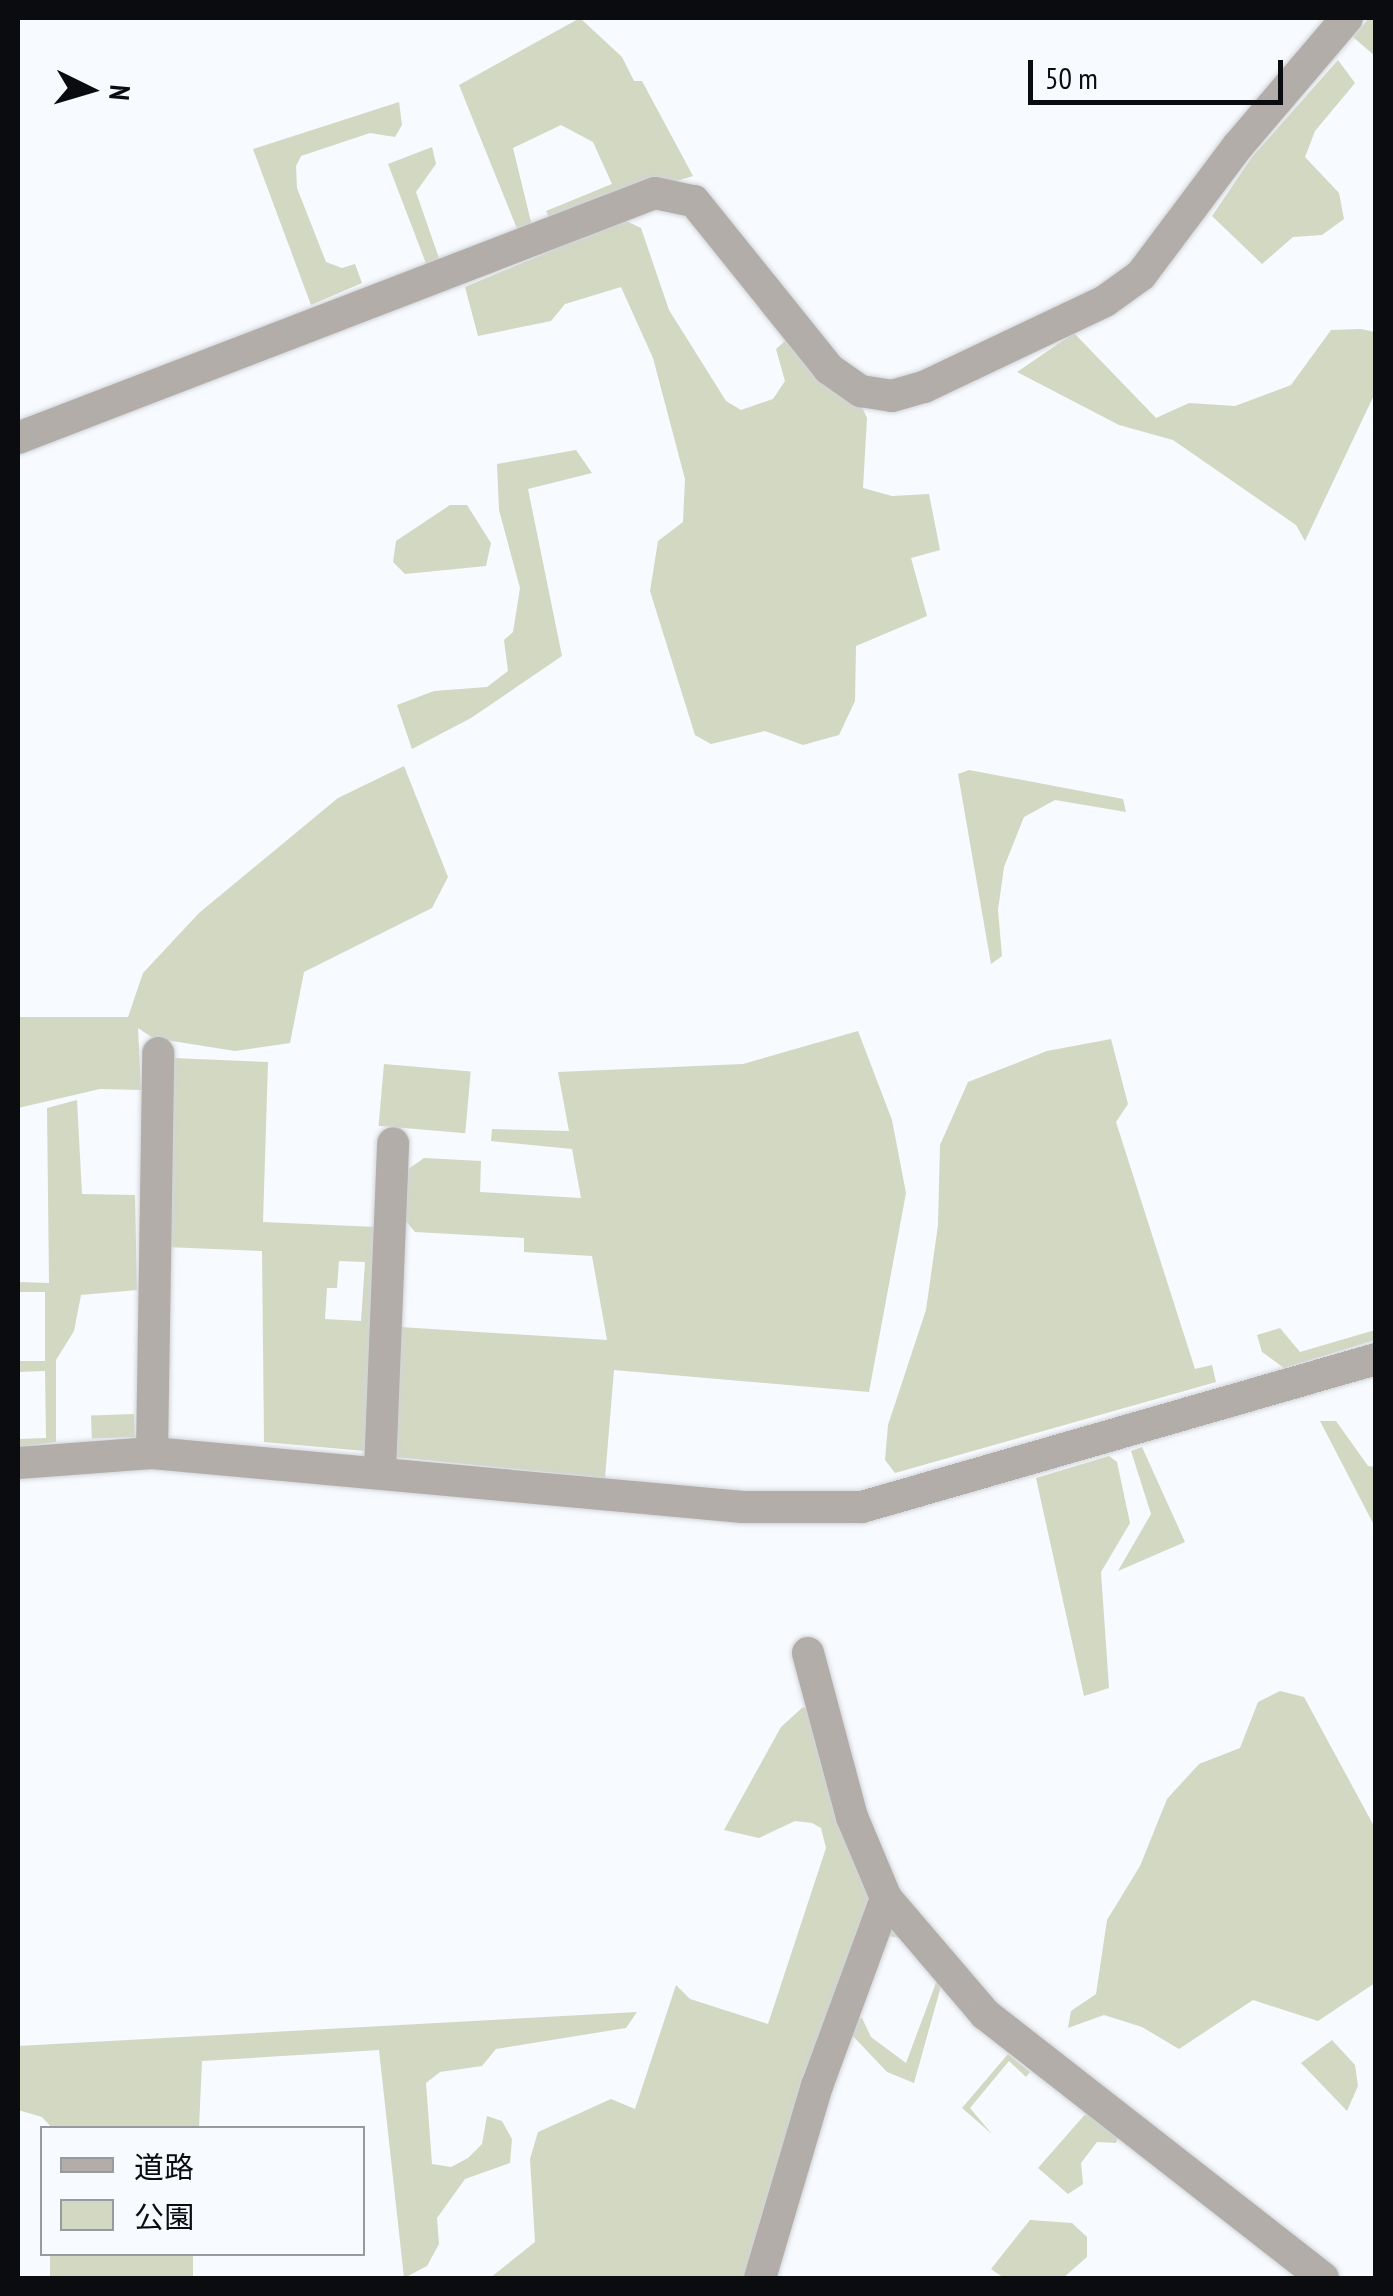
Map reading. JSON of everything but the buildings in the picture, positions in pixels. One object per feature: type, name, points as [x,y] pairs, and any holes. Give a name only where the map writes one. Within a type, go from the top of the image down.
[{"type":"street","points":[[18,438],[654,192],[694,202],[829,369],[861,392],[892,396],[924,387],[1106,302],[1141,275],[1238,146],[1348,18]]},
{"type":"street","points":[[152,1452],[158,1054]]},
{"type":"street","points":[[380,1470],[393,1143]]},
{"type":"street","points":[[18,1463],[152,1452],[380,1470],[743,1507],[862,1507],[1376,1359]]},
{"type":"street","points":[[808,1653],[812,1690],[852,1818],[886,1898],[985,2014],[1323,2278]]},
{"type":"street","points":[[760,2278],[817,2086],[886,1898]]},
{"type":"green space","points":[[580,18],[622,57],[634,81],[642,81],[693,176],[550,219],[546,211],[612,184],[593,142],[561,125],[513,148],[532,226],[518,231],[459,85]]},
{"type":"green space","points":[[1369,18],[1375,18],[1375,56],[1353,37]]},
{"type":"green space","points":[[1338,60],[1355,83],[1315,131],[1305,157],[1339,193],[1344,219],[1322,235],[1293,237],[1262,264],[1212,216],[1252,157]]},
{"type":"green space","points":[[399,102],[402,125],[395,137],[370,133],[301,156],[296,166],[297,188],[326,262],[342,268],[355,264],[362,283],[311,305],[253,149]]},
{"type":"green space","points":[[432,147],[436,164],[416,192],[440,261],[427,266],[388,164]]},
{"type":"green space","points":[[624,220],[641,228],[669,310],[726,401],[741,410],[773,399],[785,381],[776,349],[786,340],[844,369],[867,418],[863,488],[892,496],[929,494],[940,550],[911,558],[927,616],[856,646],[855,701],[839,735],[803,745],[765,731],[711,744],[695,735],[650,591],[658,541],[683,522],[685,479],[653,358],[621,287],[565,304],[551,321],[478,336],[465,287]]},
{"type":"green space","points":[[1331,330],[1375,332],[1375,393],[1305,541],[1296,525],[1173,440],[1119,425],[1017,372],[1074,333],[1156,418],[1189,403],[1235,406],[1291,385]]},
{"type":"green space","points":[[576,450],[592,473],[528,489],[562,656],[471,718],[412,749],[397,705],[434,691],[487,687],[508,671],[504,640],[513,632],[520,588],[499,510],[497,464]]},
{"type":"green space","points":[[450,505],[467,505],[491,543],[486,566],[405,574],[393,562],[396,541]]},
{"type":"green space","points":[[404,766],[448,877],[432,908],[304,972],[290,1043],[235,1051],[153,1038],[138,1028],[141,1090],[100,1089],[18,1108],[18,1017],[128,1017],[143,973],[199,913],[338,798]]},
{"type":"green space","points":[[969,770],[1123,799],[1126,812],[1055,800],[1024,817],[1004,867],[998,910],[1002,956],[991,964],[958,774]]},
{"type":"green space","points":[[858,1031],[892,1120],[906,1193],[869,1392],[614,1370],[605,1478],[395,1457],[400,1327],[607,1340],[592,1256],[524,1252],[524,1238],[415,1232],[404,1219],[407,1170],[424,1158],[481,1161],[480,1192],[581,1198],[572,1149],[491,1141],[492,1129],[569,1131],[558,1072],[743,1064]]},
{"type":"green space","points":[[1111,1039],[1128,1104],[1116,1122],[1195,1369],[1212,1365],[1216,1382],[895,1473],[885,1460],[888,1425],[926,1310],[938,1225],[940,1145],[968,1082],[1047,1051]]},
{"type":"green space","points":[[173,1058],[268,1062],[263,1222],[376,1227],[365,1451],[264,1442],[262,1251],[166,1247]],"holes":[[[339,1261],[365,1262],[361,1321],[325,1319],[327,1288],[337,1288]]]},
{"type":"green space","points":[[384,1064],[471,1072],[465,1133],[379,1126]]},
{"type":"green space","points":[[77,1100],[82,1194],[135,1195],[137,1290],[81,1295],[74,1331],[56,1360],[56,1442],[18,1447],[18,1439],[46,1438],[45,1371],[18,1372],[18,1361],[45,1361],[45,1292],[18,1292],[18,1282],[49,1283],[47,1108]]},
{"type":"green space","points":[[1280,1328],[1300,1352],[1375,1330],[1375,1340],[1284,1368],[1262,1352],[1257,1335]]},
{"type":"green space","points":[[134,1414],[135,1437],[92,1438],[91,1416]]},
{"type":"green space","points":[[1320,1421],[1336,1421],[1368,1466],[1375,1467],[1375,1527]]},
{"type":"green space","points":[[1142,1447],[1185,1542],[1118,1571],[1151,1514],[1131,1451]]},
{"type":"green space","points":[[1109,1456],[1117,1462],[1130,1523],[1101,1572],[1109,1688],[1084,1696],[1036,1478]]},
{"type":"green space","points":[[1280,1691],[1304,1697],[1375,1828],[1375,1983],[1318,2021],[1253,2000],[1179,2049],[1142,2027],[1104,2015],[1068,2028],[1071,2011],[1096,1994],[1107,1920],[1140,1866],[1167,1799],[1199,1764],[1240,1748],[1258,1702]]},
{"type":"green space","points":[[803,1707],[813,1714],[877,1892],[749,2278],[490,2278],[535,2242],[530,2159],[538,2132],[611,2099],[635,2109],[676,1985],[690,1999],[768,2024],[826,1848],[821,1828],[812,1823],[795,1821],[759,1838],[724,1830],[781,1727]]},
{"type":"green space","points":[[898,1922],[943,1979],[914,2083],[887,2072],[851,2034],[851,2021],[862,2018],[871,2037],[906,2063],[937,1980],[907,1939],[881,1935],[889,1923]]},
{"type":"green space","points":[[637,2012],[626,2028],[496,2049],[482,2066],[440,2072],[426,2083],[432,2164],[451,2167],[468,2158],[482,2144],[487,2116],[502,2121],[512,2139],[510,2163],[465,2179],[437,2218],[439,2244],[427,2266],[404,2278],[379,2050],[202,2061],[199,2126],[50,2126],[42,2117],[18,2110],[18,2046]]},
{"type":"green space","points":[[1332,2040],[1355,2065],[1358,2086],[1347,2111],[1301,2063]]},
{"type":"green space","points":[[1008,2054],[1030,2072],[1026,2077],[1009,2061],[970,2108],[992,2134],[962,2108]]},
{"type":"green space","points":[[1088,2111],[1119,2135],[1116,2143],[1097,2142],[1081,2163],[1083,2184],[1068,2194],[1038,2168]]},
{"type":"green space","points":[[1030,2220],[1072,2223],[1087,2237],[1087,2257],[1063,2278],[1004,2278],[991,2269]]},
{"type":"green space","points":[[50,2256],[193,2256],[193,2278],[50,2278]]}]
